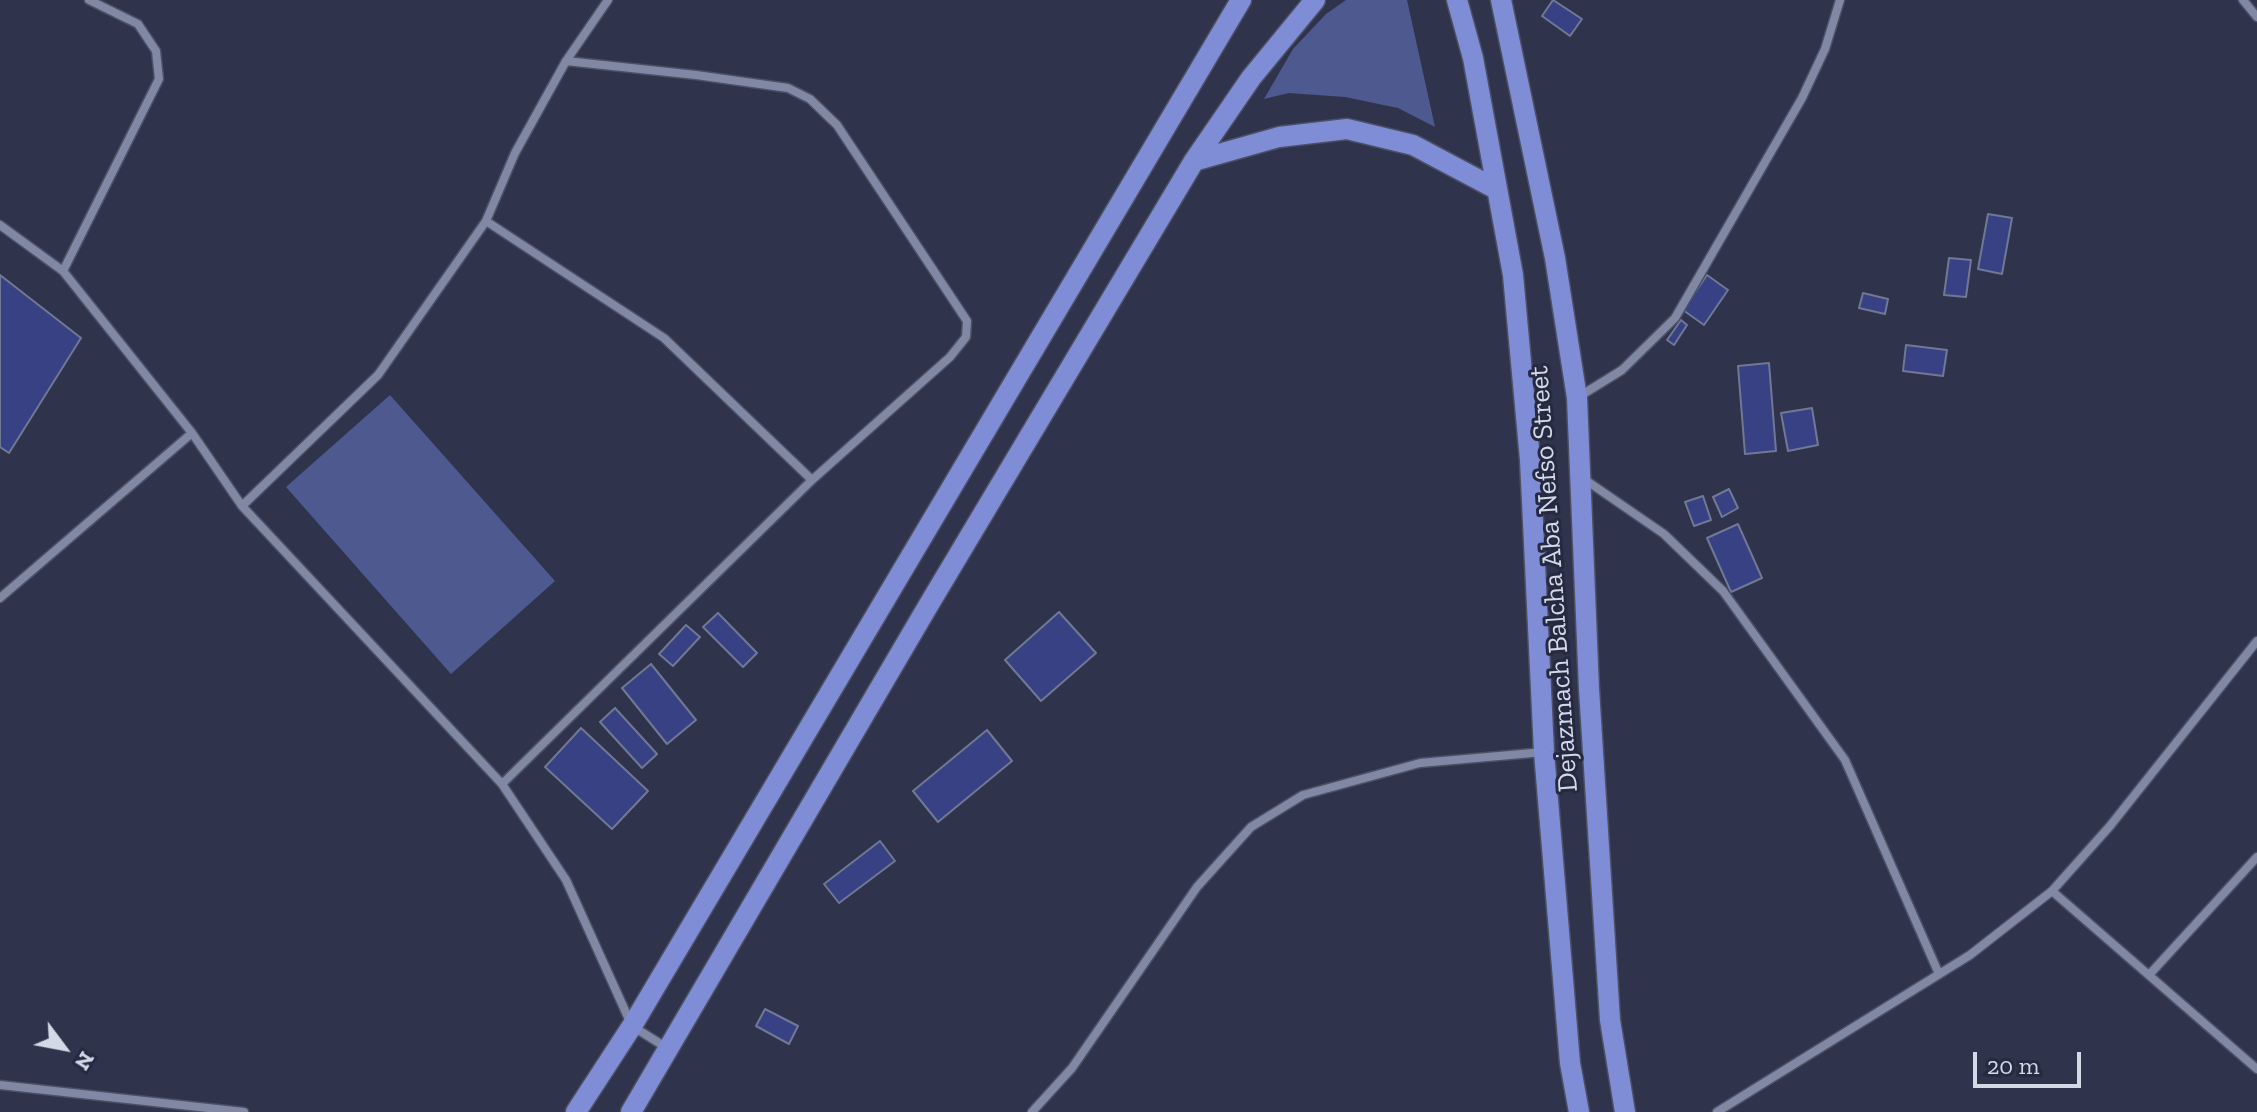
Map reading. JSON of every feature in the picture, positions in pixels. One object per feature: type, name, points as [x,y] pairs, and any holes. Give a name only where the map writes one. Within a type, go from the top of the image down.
[{"type":"main road","points":[[582,1110],[1241,0]]},
{"type":"main road","points":[[631,1112],[1096,321],[1194,161],[1251,78],[1315,0]]},
{"type":"main road","name":"Dejazmach Balcha Aba Nefso Street","points":[[1457,0],[1473,58],[1513,275],[1530,460],[1544,752],[1570,1063],[1579,1112]]},
{"type":"main road","name":"Dejazmach Balcha Aba Nefso Street","points":[[1501,0],[1555,258],[1577,398],[1589,689],[1610,1020],[1625,1112]]},
{"type":"main road","points":[[1194,161],[1279,137],[1347,129],[1413,145],[1496,189]]},
{"type":"street","points":[[63,271],[159,79],[156,51],[138,24],[89,0]]},
{"type":"street","points":[[242,506],[378,375],[486,221],[515,153],[566,61],[608,0]]},
{"type":"street","points":[[1577,398],[1622,370],[1675,318],[1802,98],[1825,49],[1840,0]]},
{"type":"street","points":[[2243,0],[2257,17]]},
{"type":"street","points":[[502,784],[812,480],[950,357],[966,337],[967,321],[837,125],[810,99],[788,88],[566,61]]},
{"type":"street","points":[[486,221],[664,338],[812,480]]},
{"type":"street","points":[[0,225],[63,271],[192,433],[242,506],[502,784],[566,880],[632,1026],[668,1049]]},
{"type":"street","points":[[0,598],[192,433]]},
{"type":"street","points":[[1580,476],[1664,534],[1732,603],[1845,760],[1939,974]]},
{"type":"street","points":[[1717,1112],[1970,955],[2052,891],[2110,826],[2257,641]]},
{"type":"street","points":[[1032,1112],[1072,1068],[1197,887],[1251,827],[1303,795],[1420,763],[1544,752]]},
{"type":"street","points":[[2149,975],[2257,857]]},
{"type":"street","points":[[2052,891],[2257,1069]]},
{"type":"street","points":[[0,1085],[244,1112]]},
{"type":"shaded area","points":[[1346,0],[1407,0],[1435,127],[1398,108],[1345,97],[1289,93],[1264,99],[1293,49],[1326,14]]},
{"type":"shaded area","points":[[390,395],[555,581],[451,674],[286,487]]},
{"type":"building","points":[[1553,0],[1582,19],[1570,36],[1542,16]]},
{"type":"building","points":[[1988,214],[2012,218],[2002,274],[1978,269]]},
{"type":"building","points":[[1949,258],[1971,260],[1966,297],[1944,295]]},
{"type":"building","points":[[0,275],[81,338],[9,453],[0,447]]},
{"type":"building","points":[[1707,275],[1728,290],[1704,325],[1683,310]]},
{"type":"building","points":[[1863,293],[1888,299],[1885,314],[1859,308]]},
{"type":"building","points":[[1681,320],[1687,325],[1674,345],[1667,340]]},
{"type":"building","points":[[1906,345],[1947,350],[1943,376],[1903,371]]},
{"type":"building","points":[[1769,363],[1776,451],[1745,454],[1738,366]]},
{"type":"building","points":[[1812,408],[1818,445],[1788,451],[1781,413]]},
{"type":"building","points":[[1729,489],[1738,508],[1722,517],[1713,497]]},
{"type":"building","points":[[1703,496],[1711,520],[1694,526],[1685,502]]},
{"type":"building","points":[[1738,524],[1762,578],[1731,592],[1707,538]]},
{"type":"building","points":[[1059,612],[1096,653],[1041,701],[1005,660]]},
{"type":"building","points":[[718,613],[757,653],[743,667],[703,627]]},
{"type":"building","points":[[686,625],[700,637],[673,666],[659,654]]},
{"type":"building","points":[[651,664],[696,720],[667,744],[622,688]]},
{"type":"building","points":[[615,708],[657,754],[642,768],[600,722]]},
{"type":"building","points":[[581,728],[648,791],[612,829],[545,767]]},
{"type":"building","points":[[987,730],[1012,761],[938,822],[913,791]]},
{"type":"building","points":[[880,841],[895,861],[839,903],[824,884]]},
{"type":"building","points":[[765,1009],[798,1026],[789,1044],[756,1026]]}]
